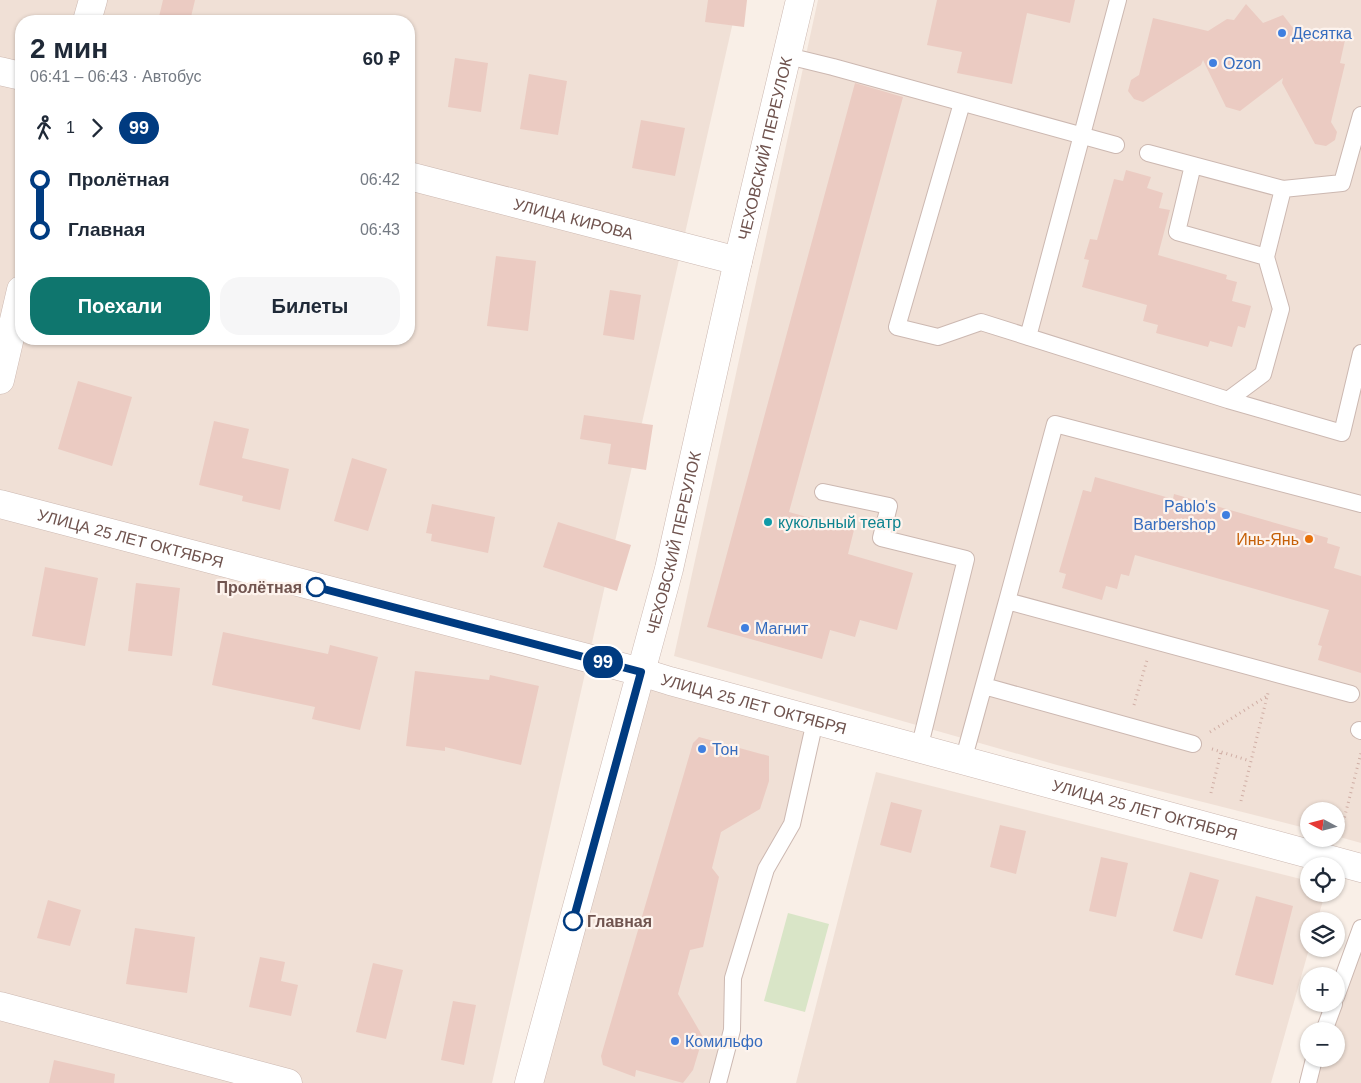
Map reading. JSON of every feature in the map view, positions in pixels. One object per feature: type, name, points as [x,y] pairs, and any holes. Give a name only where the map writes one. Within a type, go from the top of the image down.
[{"type":"street","points":[[89,15],[93,0]]},
{"type":"street","name":"ЧЕХОВСКИЙ ПЕРЕУЛОК","points":[[529,1083],[669,569],[738,261],[800,0]]},
{"type":"street","points":[[0,71],[15,75]]},
{"type":"street","name":"УЛИЦА КИРОВА","points":[[415,178],[738,261]]},
{"type":"street","points":[[0,380],[15,316]]},
{"type":"street","name":"УЛИЦА 25 ЛЕТ ОКТЯБРЯ","points":[[0,504],[641,672],[815,721],[1361,868]]},
{"type":"street","points":[[0,1006],[288,1083]]},
{"type":"lane","points":[[1028,337],[1118,0]]},
{"type":"lane","points":[[788,56],[1116,145]]},
{"type":"lane","points":[[962,103],[897,327],[938,337],[981,322],[1228,400],[1342,433],[1361,353]]},
{"type":"lane","points":[[1148,153],[1282,189],[1342,183],[1359,134],[1361,115]]},
{"type":"lane","points":[[1193,165],[1177,232],[1266,257]]},
{"type":"lane","points":[[1228,400],[1263,374],[1281,309],[1266,257],[1282,189]]},
{"type":"lane","points":[[963,761],[1055,424],[1361,504]]},
{"type":"lane","points":[[823,492],[889,506],[881,538],[966,559],[919,749]]},
{"type":"lane","points":[[1007,601],[1351,694]]},
{"type":"lane","points":[[984,686],[1193,744]]},
{"type":"lane","points":[[718,1083],[732,1030],[733,978],[766,869],[792,824],[815,721]]},
{"type":"lane","points":[[1345,972],[1361,928]]},
{"type":"lane","points":[[1308,1083],[1312,1067]]},
{"type":"path","points":[[1128,726],[1152,640]]},
{"type":"path","points":[[1241,801],[1273,673]]},
{"type":"path","points":[[1193,744],[1267,696]]},
{"type":"path","points":[[1193,744],[1250,761]]},
{"type":"path","points":[[1211,793],[1221,752]]},
{"type":"path","points":[[1345,815],[1361,752]]},
{"type":"shaded area","points":[[0,0],[738,0],[492,1083],[0,1083]]},
{"type":"shaded area","points":[[818,0],[1361,0],[1361,843],[1345,839],[1345,802],[1300,802],[1300,827],[1057,765],[674,656]]},
{"type":"shaded area","points":[[641,672],[815,721],[792,824],[733,978],[718,1083],[529,1083]]},
{"type":"shaded area","points":[[876,772],[1300,879],[1300,902],[1323,902],[1320,912],[1300,912],[1300,957],[1307,957],[1304,967],[1300,967],[1300,981],[1271,1083],[796,1083]]},
{"type":"shaded area","points":[[1361,928],[1361,1083],[1308,1083],[1312,1067],[1345,1067],[1345,1022],[1327,1022],[1331,1012],[1345,1012],[1345,973]]},
{"type":"green space","points":[[788,913],[829,924],[805,1012],[764,1001]]},
{"type":"building","points":[[163,0],[195,0],[191,15],[159,15]]},
{"type":"building","points":[[708,0],[747,0],[744,27],[705,22]]},
{"type":"building","points":[[937,0],[1075,0],[1070,23],[1027,13],[1012,84],[957,73],[962,52],[927,45]]},
{"type":"building","points":[[1246,4],[1263,23],[1283,15],[1293,28],[1345,40],[1340,63],[1345,64],[1331,122],[1337,132],[1335,140],[1326,146],[1315,144],[1282,83],[1283,78],[1240,111],[1226,107],[1203,60],[1201,65],[1143,102],[1134,99],[1128,91],[1131,80],[1139,75],[1153,18],[1208,31],[1227,19],[1234,20]]},
{"type":"building","points":[[455,58],[488,63],[481,112],[448,107]]},
{"type":"building","points":[[529,74],[567,81],[558,135],[520,129]]},
{"type":"building","points":[[855,83],[903,97],[789,512],[854,530],[848,554],[913,573],[897,630],[860,620],[855,637],[830,630],[822,659],[707,627]]},
{"type":"building","points":[[641,120],[685,128],[675,176],[632,168]]},
{"type":"building","points":[[1126,170],[1151,177],[1147,188],[1163,193],[1159,208],[1170,210],[1158,255],[1227,275],[1226,279],[1237,282],[1232,301],[1251,306],[1245,328],[1238,326],[1232,347],[1210,341],[1208,347],[1156,333],[1158,325],[1143,321],[1147,305],[1082,287],[1089,260],[1084,259],[1090,239],[1097,240],[1114,179],[1123,181]]},
{"type":"building","points":[[496,256],[536,261],[528,331],[487,326]]},
{"type":"building","points":[[610,290],[641,295],[634,340],[603,335]]},
{"type":"building","points":[[78,381],[132,397],[112,466],[58,449]]},
{"type":"building","points":[[584,415],[653,425],[646,470],[608,464],[611,444],[580,439]]},
{"type":"building","points":[[214,421],[249,429],[242,458],[289,469],[280,510],[242,501],[243,496],[199,485]]},
{"type":"building","points":[[352,458],[387,469],[368,531],[334,521]]},
{"type":"building","points":[[1095,477],[1173,499],[1174,494],[1328,538],[1327,543],[1340,547],[1334,568],[1361,576],[1361,673],[1318,660],[1322,646],[1318,645],[1329,610],[1135,555],[1129,576],[1121,574],[1117,589],[1106,586],[1102,600],[1062,588],[1066,574],[1059,572],[1083,490],[1091,492]]},
{"type":"building","points":[[432,504],[495,517],[488,553],[431,541],[432,534],[426,533]]},
{"type":"building","points":[[558,522],[631,545],[617,591],[543,567]]},
{"type":"building","points":[[45,567],[98,578],[85,646],[32,636]]},
{"type":"building","points":[[136,583],[180,588],[172,656],[128,651]]},
{"type":"building","points":[[223,632],[328,654],[330,645],[378,657],[360,730],[312,719],[315,707],[212,685]]},
{"type":"building","points":[[415,671],[489,680],[490,675],[539,686],[521,765],[445,747],[445,751],[406,746]]},
{"type":"building","points":[[699,737],[769,756],[769,781],[760,809],[721,832],[712,868],[719,877],[703,947],[690,950],[678,994],[703,1037],[693,1070],[683,1083],[636,1070],[635,1077],[603,1065],[601,1056],[693,743]]},
{"type":"building","points":[[891,802],[922,810],[911,853],[880,845]]},
{"type":"building","points":[[1000,825],[1026,831],[1016,874],[990,867]]},
{"type":"building","points":[[1101,857],[1128,863],[1116,917],[1089,911]]},
{"type":"building","points":[[1190,872],[1219,880],[1202,939],[1173,931]]},
{"type":"building","points":[[1256,896],[1293,906],[1273,985],[1235,975]]},
{"type":"building","points":[[48,900],[81,910],[70,946],[37,938]]},
{"type":"building","points":[[135,928],[195,937],[187,993],[126,984]]},
{"type":"building","points":[[260,957],[285,962],[281,981],[298,985],[291,1016],[249,1007]]},
{"type":"building","points":[[373,963],[403,970],[386,1039],[356,1032]]},
{"type":"building","points":[[453,1001],[476,1005],[464,1065],[441,1060]]},
{"type":"building","points":[[54,1060],[115,1074],[114,1083],[49,1083]]},
{"type":"bus line","name":"99","points":[[316,587],[641,672],[573,921]]},
{"type":"place","name":"Десятка","points":[[1282,33]]},
{"type":"place","name":"Ozon","points":[[1213,63]]},
{"type":"place","name":"Pablo's Barbershop","points":[[1226,515]]},
{"type":"place","name":"кукольный театр","points":[[768,522]]},
{"type":"place","name":"Инь-Янь","points":[[1309,539]]},
{"type":"place","name":"Пролётная","points":[[316,587]]},
{"type":"place","name":"Магнит","points":[[745,628]]},
{"type":"place","name":"Тон","points":[[702,749]]},
{"type":"place","name":"Главная","points":[[573,921]]},
{"type":"place","name":"Комильфо","points":[[675,1041]]}]
